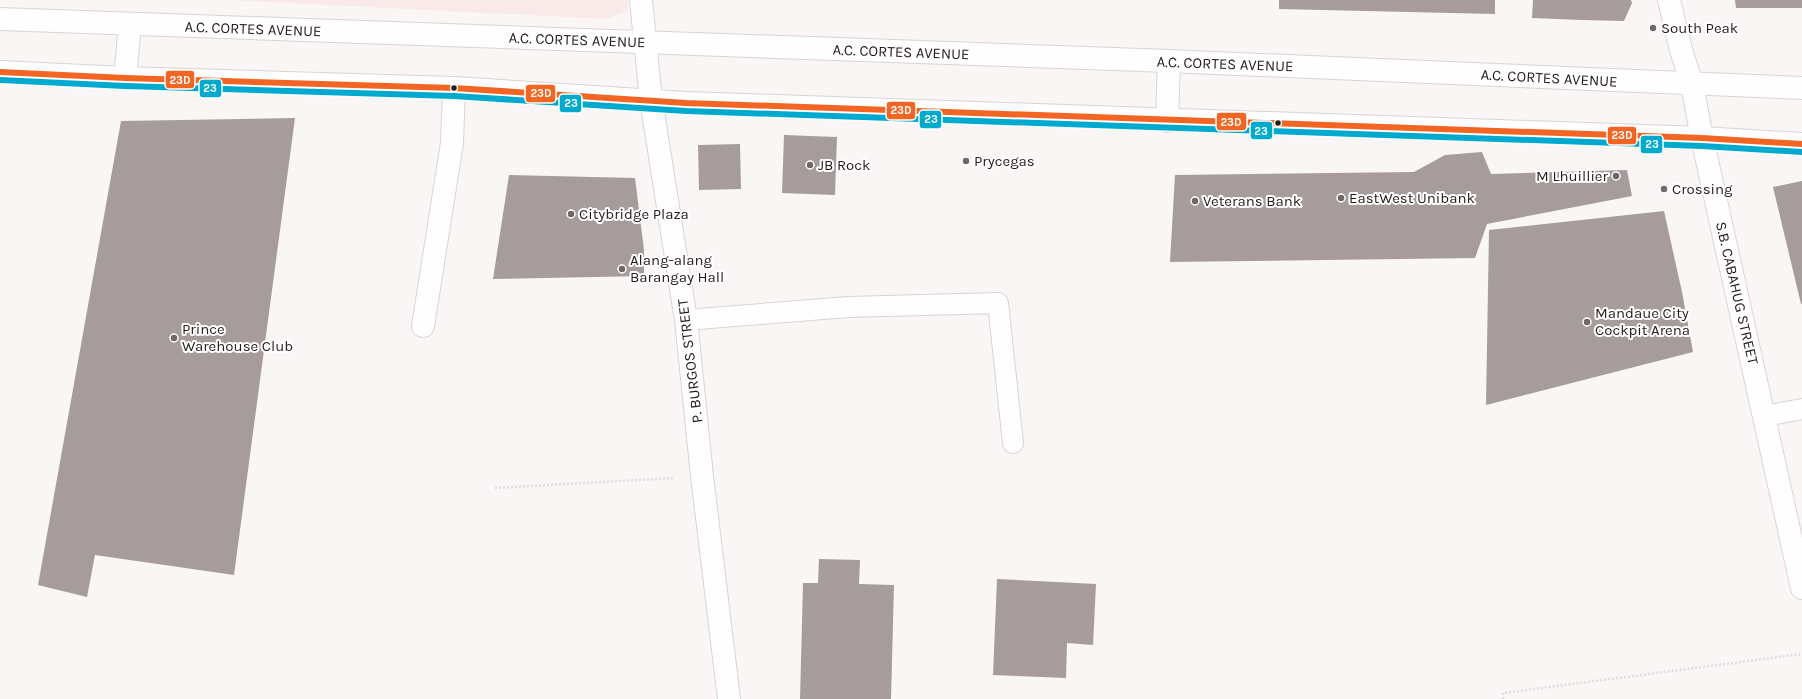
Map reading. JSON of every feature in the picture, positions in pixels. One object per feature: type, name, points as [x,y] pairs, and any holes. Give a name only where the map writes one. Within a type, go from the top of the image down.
[{"type":"main road","name":"P. BURGOS STREET","points":[[641,0],[651,100],[686,320],[702,476],[729,699]]},
{"type":"main road","name":"S.B. CABAHUG STREET","points":[[1669,0],[1681,50],[1692,84],[1702,138],[1802,588]]},
{"type":"main road","name":"A.C. CORTES AVENUE","points":[[0,19],[1169,62],[1802,88]]},
{"type":"main road","points":[[125,78],[130,24]]},
{"type":"main road","points":[[1167,121],[1169,62]]},
{"type":"main road","points":[[0,72],[125,78],[454,88],[651,100],[1167,121],[1702,138],[1802,144]]},
{"type":"main road","points":[[423,326],[452,144],[454,88]]},
{"type":"lane","points":[[686,320],[848,307],[998,303],[1013,443]]},
{"type":"lane","points":[[1765,416],[1802,409]]},
{"type":"path","points":[[494,488],[702,476]]},
{"type":"path","points":[[1503,699],[1504,693],[1802,654]]},
{"type":"shaded area","points":[[231,0],[628,0],[628,10],[606,19]]},
{"type":"building","points":[[1279,0],[1495,0],[1495,14],[1279,9]]},
{"type":"building","points":[[1533,0],[1631,0],[1632,3],[1624,21],[1582,20],[1532,18]]},
{"type":"building","points":[[1735,0],[1802,0],[1802,8],[1736,8]]},
{"type":"building","name":"Prince Warehouse Club","points":[[295,118],[234,575],[95,555],[87,597],[38,585],[121,121]]},
{"type":"building","name":"JB Rock","points":[[784,135],[837,137],[835,195],[782,193]]},
{"type":"building","points":[[740,144],[741,189],[699,190],[698,145]]},
{"type":"building","points":[[1482,152],[1491,174],[1627,170],[1632,196],[1487,224],[1475,258],[1170,262],[1175,175],[1414,172],[1445,155]]},
{"type":"building","name":"Citybridge Plaza","points":[[509,175],[635,178],[644,250],[644,276],[493,279]]},
{"type":"building","points":[[1802,181],[1802,304],[1801,304],[1773,187]]},
{"type":"building","name":"Mandaue City Cockpit Arena","points":[[1664,211],[1682,292],[1693,352],[1486,405],[1489,230]]},
{"type":"building","points":[[819,559],[860,560],[859,584],[894,585],[891,699],[800,699],[803,583],[818,583]]},
{"type":"building","points":[[997,579],[1096,584],[1093,645],[1067,643],[1066,678],[993,675]]},
{"type":"transit line","name":"23D","points":[[0,72],[125,78],[454,88],[686,103],[1702,138],[1802,144]]},
{"type":"transit line","name":"23","points":[[0,80],[125,86],[454,96],[686,111],[1702,146],[1802,152]]},
{"type":"place","name":"South Peak","points":[[1653,28]]},
{"type":"place","name":"Prycegas","points":[[966,161]]},
{"type":"place","name":"JB Rock","points":[[810,165]]},
{"type":"place","name":"M Lhuillier","points":[[1616,176]]},
{"type":"place","name":"Crossing","points":[[1664,189]]},
{"type":"place","name":"EastWest Unibank","points":[[1341,198]]},
{"type":"place","name":"Veterans Bank","points":[[1195,201]]},
{"type":"place","name":"Citybridge Plaza","points":[[571,214]]},
{"type":"place","name":"Alang-alang Barangay Hall","points":[[622,269]]},
{"type":"place","name":"Mandaue City Cockpit Arena","points":[[1587,322]]},
{"type":"place","name":"Prince Warehouse Club","points":[[174,338]]}]
